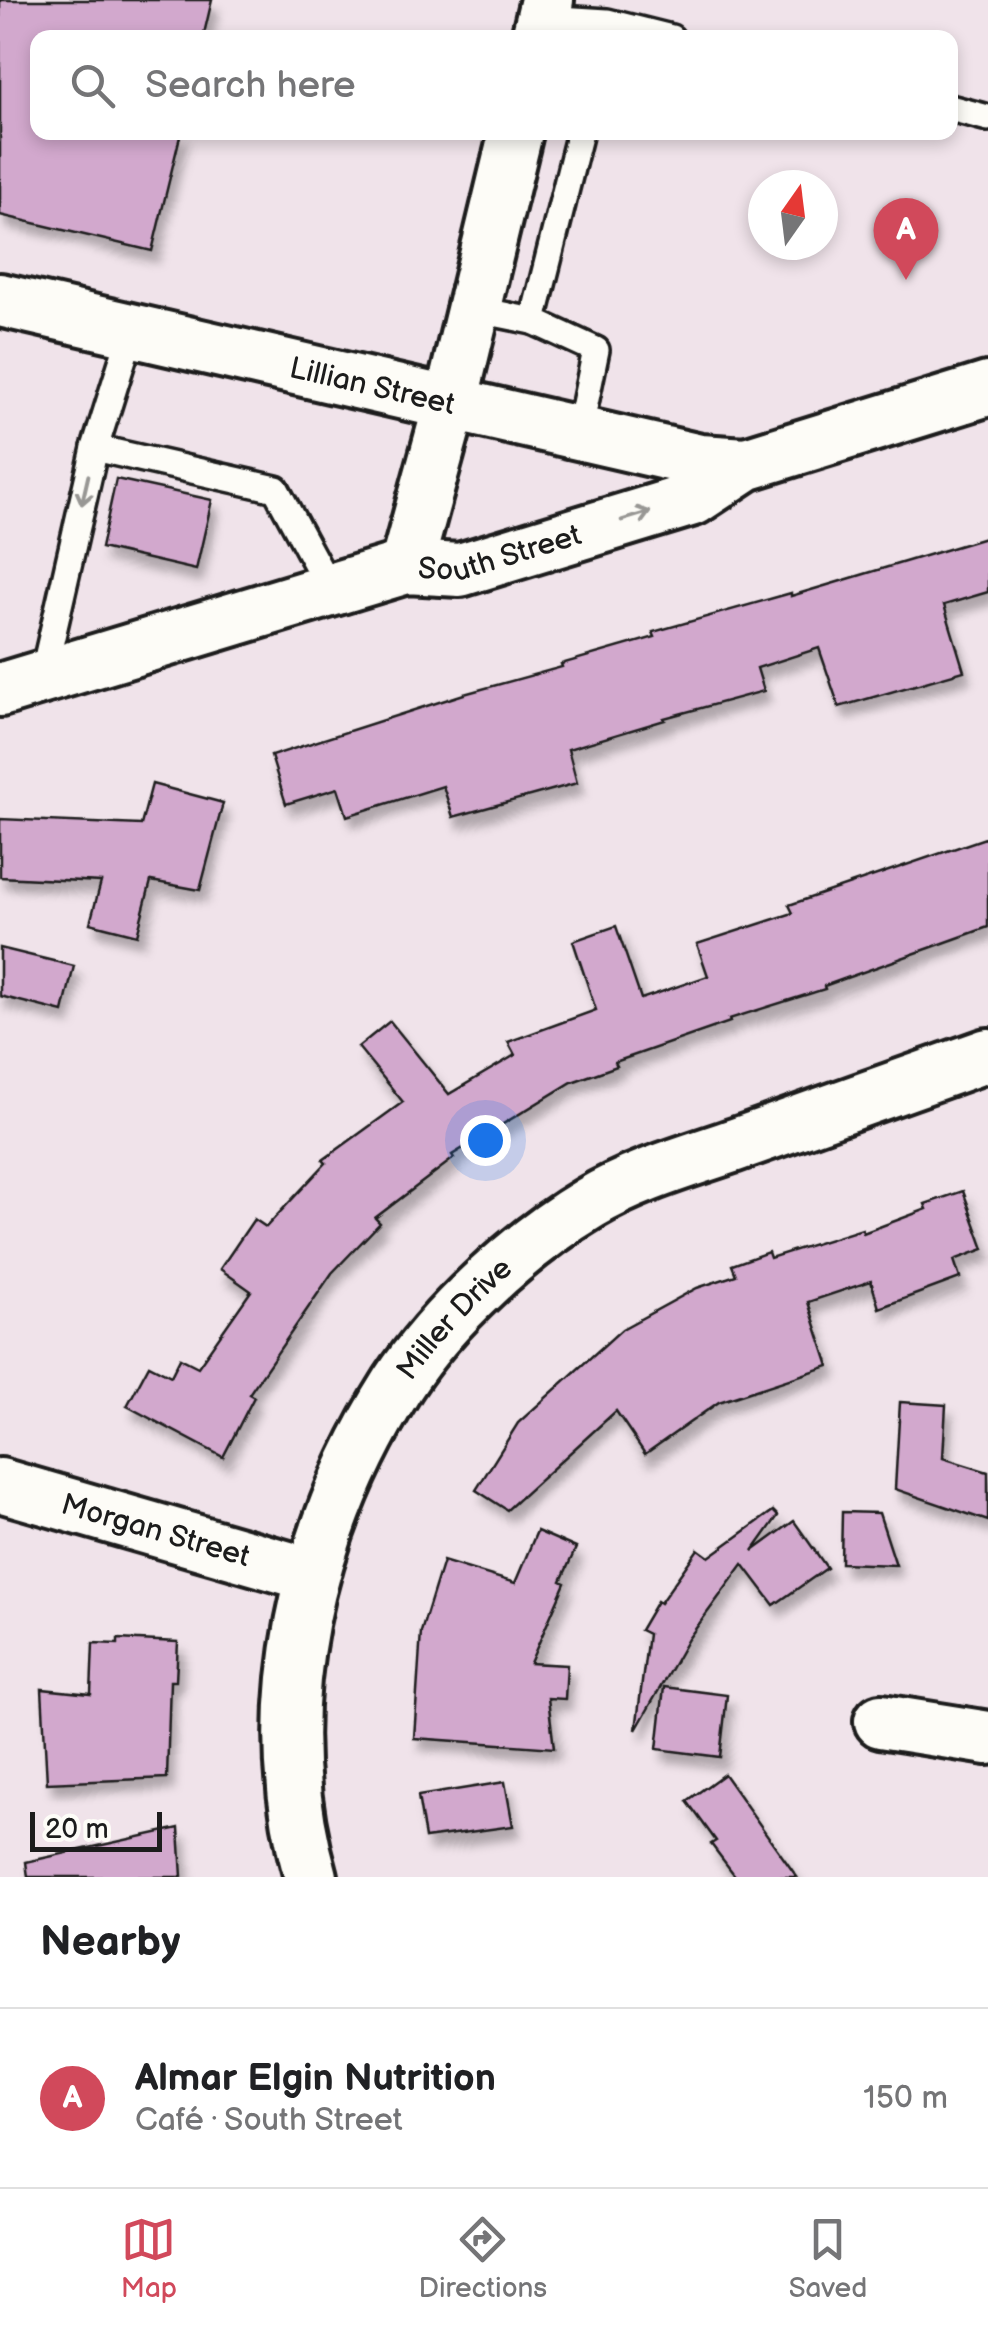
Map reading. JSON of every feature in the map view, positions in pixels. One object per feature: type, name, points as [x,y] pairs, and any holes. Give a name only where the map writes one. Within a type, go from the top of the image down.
[{"type":"street","points":[[406,568],[452,402],[514,140]]},
{"type":"street","name":"Lillian Street","points":[[0,300],[700,460],[746,464]]},
{"type":"street","name":"South Street","points":[[22,683],[406,568],[460,570],[693,499],[746,464],[988,390]]},
{"type":"street","name":"Miller Drive","points":[[311,1877],[296,1806],[291,1728],[294,1673],[312,1576],[340,1498],[398,1384],[440,1330],[507,1264],[594,1200],[692,1160],[988,1055]]},
{"type":"street","name":"Morgan Street","points":[[0,1485],[312,1576]]},
{"type":"street","points":[[880,1721],[988,1738]]},
{"type":"lane","points":[[543,18],[606,30]]},
{"type":"lane","points":[[958,110],[988,118]]},
{"type":"lane","points":[[533,321],[578,140]]},
{"type":"lane","points":[[474,309],[533,321],[596,350],[579,433]]},
{"type":"lane","points":[[22,683],[132,330]]},
{"type":"lane","points":[[95,448],[276,489],[331,591]]},
{"type":"building","points":[[0,0],[212,0],[205,30],[30,30],[30,140],[179,140],[152,251],[0,215]]},
{"type":"building","points":[[116,479],[212,500],[196,570],[101,548]]},
{"type":"building","points":[[988,537],[988,592],[944,605],[964,671],[839,707],[819,648],[757,668],[764,691],[568,749],[577,783],[453,817],[443,786],[347,816],[338,788],[286,804],[271,756],[655,637],[653,632],[791,596]]},
{"type":"building","points":[[152,784],[223,803],[200,890],[151,881],[137,935],[90,923],[101,882],[0,877],[0,819],[141,825]]},
{"type":"building","points":[[988,837],[988,927],[615,1062],[617,1066],[572,1082],[452,1155],[454,1158],[375,1218],[380,1223],[332,1273],[249,1394],[254,1397],[223,1457],[127,1406],[149,1365],[171,1376],[180,1358],[198,1367],[251,1291],[220,1269],[254,1219],[266,1227],[326,1163],[323,1160],[403,1102],[358,1047],[390,1021],[449,1094],[515,1055],[508,1042],[596,1010],[573,941],[616,926],[641,999],[708,976],[697,944],[793,913],[789,905]]},
{"type":"building","points":[[0,948],[74,966],[63,1012],[0,996]]},
{"type":"building","points":[[963,1191],[984,1249],[954,1260],[960,1278],[879,1308],[871,1281],[808,1302],[829,1366],[719,1402],[645,1454],[616,1411],[507,1510],[476,1490],[518,1423],[622,1329],[697,1288],[736,1275],[732,1265],[768,1252],[770,1258],[862,1229],[863,1233]]},
{"type":"building","points":[[900,1402],[946,1405],[943,1458],[988,1472],[988,1521],[895,1489]]},
{"type":"building","points":[[773,1511],[778,1516],[753,1551],[794,1521],[827,1568],[774,1605],[743,1564],[688,1639],[636,1730],[648,1634],[640,1630],[657,1601],[660,1603],[698,1549],[709,1557]]},
{"type":"building","points":[[842,1512],[879,1513],[896,1565],[841,1563]]},
{"type":"building","points":[[537,1531],[576,1548],[530,1663],[567,1665],[565,1699],[548,1698],[554,1748],[414,1738],[421,1632],[443,1561],[515,1583]]},
{"type":"building","points":[[118,1639],[178,1642],[176,1681],[170,1681],[167,1778],[47,1783],[42,1689],[91,1694],[93,1643],[118,1644]]},
{"type":"building","points":[[664,1687],[727,1695],[720,1757],[657,1749]]},
{"type":"building","points":[[724,1774],[797,1877],[736,1877],[711,1844],[716,1841],[687,1801]]},
{"type":"building","points":[[505,1782],[513,1826],[425,1838],[418,1796]]},
{"type":"building","points":[[179,1828],[182,1877],[28,1877],[26,1862]]},
{"type":"place","name":"Almar Elgin Nutrition","points":[[906,280]]}]
